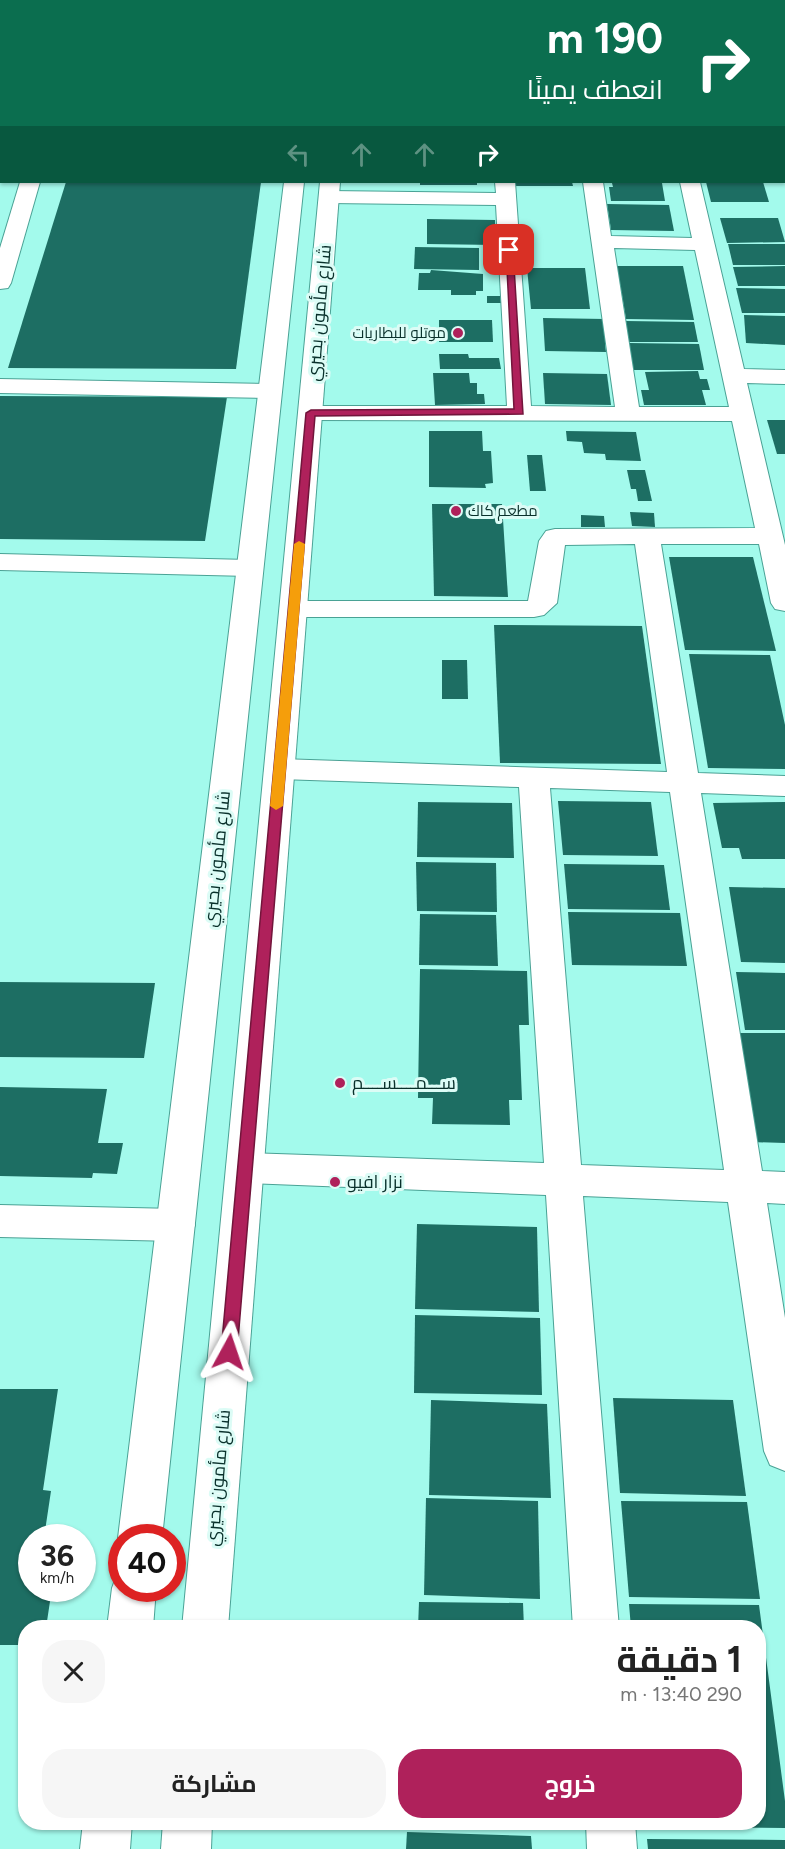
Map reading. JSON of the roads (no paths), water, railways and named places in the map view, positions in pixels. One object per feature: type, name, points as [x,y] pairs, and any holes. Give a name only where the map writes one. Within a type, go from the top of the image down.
[{"type":"street","points":[[0,283],[30,183]]},
{"type":"street","name":"شارع مأمون بحيري","points":[[142,1524],[294,183]]},
{"type":"street","points":[[593,183],[628,414]]},
{"type":"street","points":[[690,183],[742,414],[774,529],[785,603]]},
{"type":"street","points":[[330,189],[506,190],[519,412]]},
{"type":"street","name":"شارع مأمون بحيري","points":[[206,1620],[330,189]]},
{"type":"street","points":[[602,242],[704,244]]},
{"type":"street","points":[[733,376],[785,376]]},
{"type":"street","points":[[0,386],[270,391]]},
{"type":"street","points":[[311,413],[742,414]]},
{"type":"street","points":[[294,609],[534,609],[543,603],[552,541],[555,537],[646,536],[774,529]]},
{"type":"street","points":[[646,536],[785,1451]]},
{"type":"street","points":[[0,562],[249,568]]},
{"type":"street","points":[[280,769],[785,786]]},
{"type":"street","points":[[534,777],[595,1620]]},
{"type":"street","points":[[245,1168],[785,1188]]},
{"type":"street","points":[[0,1221],[176,1225]]},
{"type":"street","points":[[131,1620],[133,1602]]},
{"type":"street","points":[[105,1849],[107,1830]]},
{"type":"street","points":[[186,1849],[187,1830]]},
{"type":"street","points":[[611,1830],[612,1849]]},
{"type":"place","name":"موتلو للبطاريات","points":[[458,333]]},
{"type":"place","name":"مطعم كاك","points":[[456,511]]},
{"type":"place","name":"ســـمــــســــم","points":[[340,1083]]},
{"type":"place","name":"نزار افيو","points":[[335,1182]]}]
